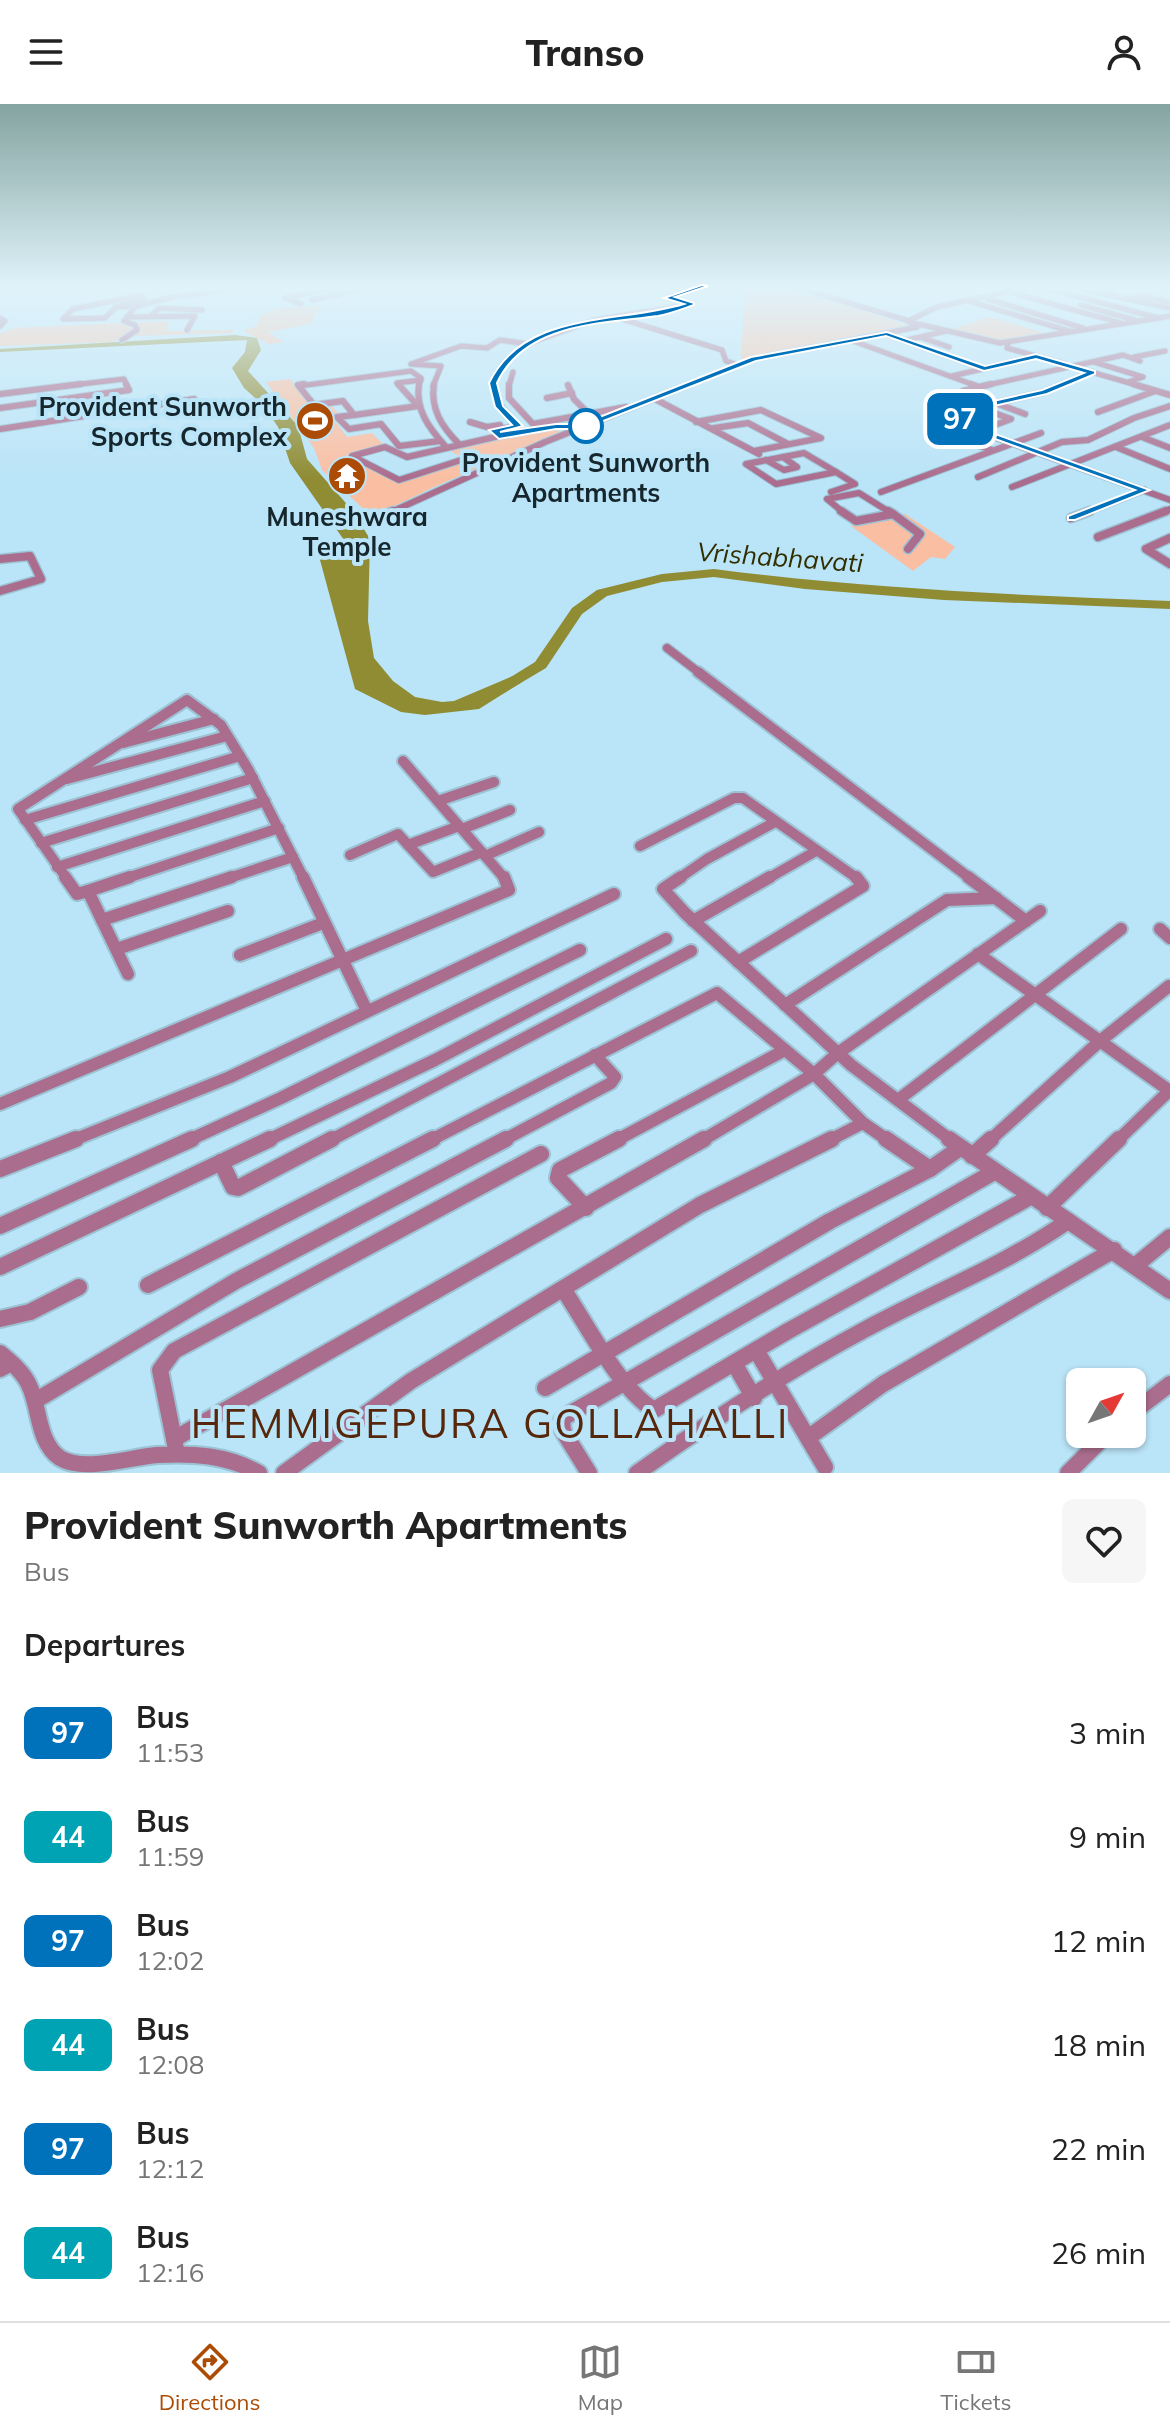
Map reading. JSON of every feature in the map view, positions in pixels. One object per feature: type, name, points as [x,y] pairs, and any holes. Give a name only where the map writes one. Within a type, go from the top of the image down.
[{"type":"street","points":[[456,350],[450,355],[421,356],[411,364],[441,366],[433,381],[431,400],[441,425],[459,444]]},
{"type":"street","points":[[499,436],[494,430],[518,426],[496,402],[493,383],[501,365],[520,350]]},
{"type":"street","points":[[722,350],[726,361],[738,365]]},
{"type":"street","points":[[379,517],[583,427],[738,365],[799,350]]},
{"type":"street","points":[[878,350],[979,387]]},
{"type":"street","points":[[932,350],[984,369]]},
{"type":"street","points":[[1014,350],[1038,353],[1127,383],[1170,393]]},
{"type":"street","points":[[1132,358],[1165,351]]},
{"type":"street","points":[[950,377],[1038,353]]},
{"type":"street","points":[[963,391],[1123,355],[1140,361]]},
{"type":"street","points":[[889,361],[920,357]]},
{"type":"street","points":[[1088,361],[1143,377],[1127,383]]},
{"type":"street","points":[[354,415],[343,401],[314,405],[298,385],[398,371],[411,371],[421,380]]},
{"type":"street","points":[[513,372],[509,398],[533,424],[621,406],[632,408]]},
{"type":"street","points":[[1092,372],[1044,392],[978,407],[955,423],[1170,500]]},
{"type":"street","points":[[0,394],[124,379],[129,390],[0,405]]},
{"type":"street","points":[[421,380],[397,383],[418,406],[442,446],[461,460],[399,480],[352,456],[385,447],[407,457],[442,446]]},
{"type":"street","points":[[418,406],[421,380]]},
{"type":"street","points":[[568,385],[587,412]]},
{"type":"street","points":[[1098,412],[1156,388]]},
{"type":"street","points":[[0,405],[104,389]]},
{"type":"street","points":[[547,398],[572,393]]},
{"type":"street","points":[[559,397],[565,404]]},
{"type":"street","points":[[0,429],[194,399]]},
{"type":"street","points":[[653,400],[713,428],[764,458],[804,453]]},
{"type":"street","points":[[996,403],[1025,414]]},
{"type":"street","points":[[418,406],[337,417],[349,429],[381,424],[399,446],[442,446],[556,426],[583,427]]},
{"type":"street","points":[[978,477],[1062,442],[1088,440],[1137,417],[1170,406]]},
{"type":"street","points":[[978,407],[1011,419],[979,431]]},
{"type":"street","points":[[699,421],[761,410],[821,438],[754,451]]},
{"type":"street","points":[[720,417],[732,425]]},
{"type":"street","points":[[1137,417],[1169,426]]},
{"type":"street","points":[[699,421],[784,470],[797,467],[783,457]]},
{"type":"street","points":[[470,422],[487,427],[514,423]]},
{"type":"street","points":[[713,428],[748,423],[838,472],[855,484],[827,501],[856,521],[893,514]]},
{"type":"street","points":[[1012,487],[1169,426]]},
{"type":"street","points":[[942,433],[992,450]]},
{"type":"street","points":[[881,492],[1041,433]]},
{"type":"street","points":[[1142,437],[1170,448]]},
{"type":"street","points":[[1116,447],[1170,469]]},
{"type":"street","points":[[796,448],[746,464],[776,484],[838,472]]},
{"type":"street","points":[[823,487],[834,494],[859,493],[893,514],[919,533],[908,549]]},
{"type":"street","points":[[1071,518],[1144,490]]},
{"type":"street","points":[[1098,537],[1170,509]]},
{"type":"street","points":[[1169,540],[1146,549],[1169,562]]},
{"type":"street","points":[[0,559],[30,556],[41,579],[0,591]]},
{"type":"street","points":[[667,648],[1026,921]]},
{"type":"street","points":[[279,828],[77,894],[18,809],[187,700],[214,719],[253,778],[279,828],[367,1011]]},
{"type":"street","points":[[115,745],[214,719]]},
{"type":"street","points":[[58,782],[227,736]]},
{"type":"street","points":[[25,820],[240,756]]},
{"type":"street","points":[[0,1104],[506,892],[510,885],[403,761]]},
{"type":"street","points":[[41,843],[253,778]]},
{"type":"street","points":[[438,801],[494,782]]},
{"type":"street","points":[[640,846],[734,798],[743,798],[775,822],[793,831],[816,851],[854,874],[863,886],[738,962]]},
{"type":"street","points":[[57,867],[265,801]]},
{"type":"street","points":[[408,845],[510,810]]},
{"type":"street","points":[[775,822],[707,859],[663,889],[693,921],[838,1053],[966,1152],[1170,1291]]},
{"type":"street","points":[[350,855],[398,834],[435,872],[539,832]]},
{"type":"street","points":[[693,921],[816,851]]},
{"type":"street","points":[[102,920],[293,857]]},
{"type":"street","points":[[88,891],[128,974]]},
{"type":"street","points":[[0,1169],[230,1077],[614,894]]},
{"type":"street","points":[[785,1005],[947,900],[997,898]]},
{"type":"street","points":[[117,949],[228,911]]},
{"type":"street","points":[[4,1362],[29,1384],[54,1451],[73,1463],[176,1447],[814,1074],[838,1053],[1040,911]]},
{"type":"street","points":[[240,955],[323,923]]},
{"type":"street","points":[[898,1100],[1121,929]]},
{"type":"street","points":[[0,1267],[435,1060],[666,939]]},
{"type":"street","points":[[0,1226],[281,1098],[580,950]]},
{"type":"street","points":[[221,1162],[233,1187],[238,1188],[691,951]]},
{"type":"street","points":[[978,954],[1170,1091],[1047,1208]]},
{"type":"street","points":[[545,1388],[830,1221],[966,1152],[1169,986]]},
{"type":"street","points":[[148,1285],[717,993],[722,994],[814,1074],[863,1123],[930,1169]]},
{"type":"street","points":[[586,1208],[558,1178],[560,1170],[785,1050]]},
{"type":"street","points":[[35,1401],[236,1281],[611,1083],[615,1077],[595,1055]]},
{"type":"street","points":[[284,1473],[411,1381],[700,1205],[863,1123]]},
{"type":"street","points":[[176,1447],[160,1370],[174,1351],[541,1154]]},
{"type":"street","points":[[589,1473],[563,1431],[562,1420],[684,1347],[994,1172]]},
{"type":"street","points":[[563,1289],[626,1384],[646,1408],[654,1410],[1030,1197]]},
{"type":"street","points":[[637,1473],[684,1440],[862,1331],[1039,1241],[1068,1221]]},
{"type":"street","points":[[1136,1265],[1170,1237]]},
{"type":"street","points":[[809,1437],[883,1384],[1114,1250]]},
{"type":"street","points":[[0,1319],[30,1312],[79,1287]]},
{"type":"street","points":[[756,1350],[825,1467]]},
{"type":"street","points":[[734,1363],[754,1398]]},
{"type":"street","points":[[1146,1402],[1170,1384]]},
{"type":"street","points":[[176,1447],[224,1466],[259,1473]]},
{"type":"street","points":[[1068,1473],[1093,1448]]},
{"type":"shaded area","points":[[0,350],[43,350],[0,352]]},
{"type":"shaded area","points":[[261,350],[248,371],[298,426],[307,459],[352,510],[370,539],[368,621],[374,658],[393,681],[415,697],[442,702],[454,701],[513,676],[522,682],[479,709],[425,715],[401,712],[355,689],[320,560],[344,540],[290,463],[278,427],[264,406],[244,388],[232,368],[245,352]]},
{"type":"shaded area","points":[[742,350],[793,350],[741,360]]},
{"type":"shaded area","points":[[290,379],[312,407],[331,405],[339,414],[332,417],[347,437],[372,433],[385,446],[346,455],[398,482],[467,460],[445,448],[553,429],[561,432],[372,517],[322,470],[314,448],[266,382]]},
{"type":"shaded area","points":[[905,514],[955,547],[945,559],[931,557],[913,571],[851,526]]},
{"type":"waterway","name":"Vrishabhavati","points":[[498,690],[541,665],[577,611],[602,593],[662,578],[714,573],[805,585],[944,596],[1170,605]]},
{"type":"bus line","name":"97","points":[[519,350],[501,365],[493,383],[494,397],[499,407],[518,426],[494,430],[499,436],[556,426],[583,427],[754,359],[799,350]]},
{"type":"bus line","name":"97","points":[[931,350],[984,369],[1036,356],[1092,372],[1044,392],[978,407],[955,423],[1144,490],[1071,518]]},
{"type":"place","name":"Provident Sunworth Sports Complex","points":[[315,421]]},
{"type":"place","name":"Provident Sunworth Apartments","points":[[586,426]]},
{"type":"place","name":"Muneshwara Temple","points":[[347,476]]},
{"type":"district","name":"HEMMIGEPURA GOLLAHALLI","points":[[490,1423]]}]
